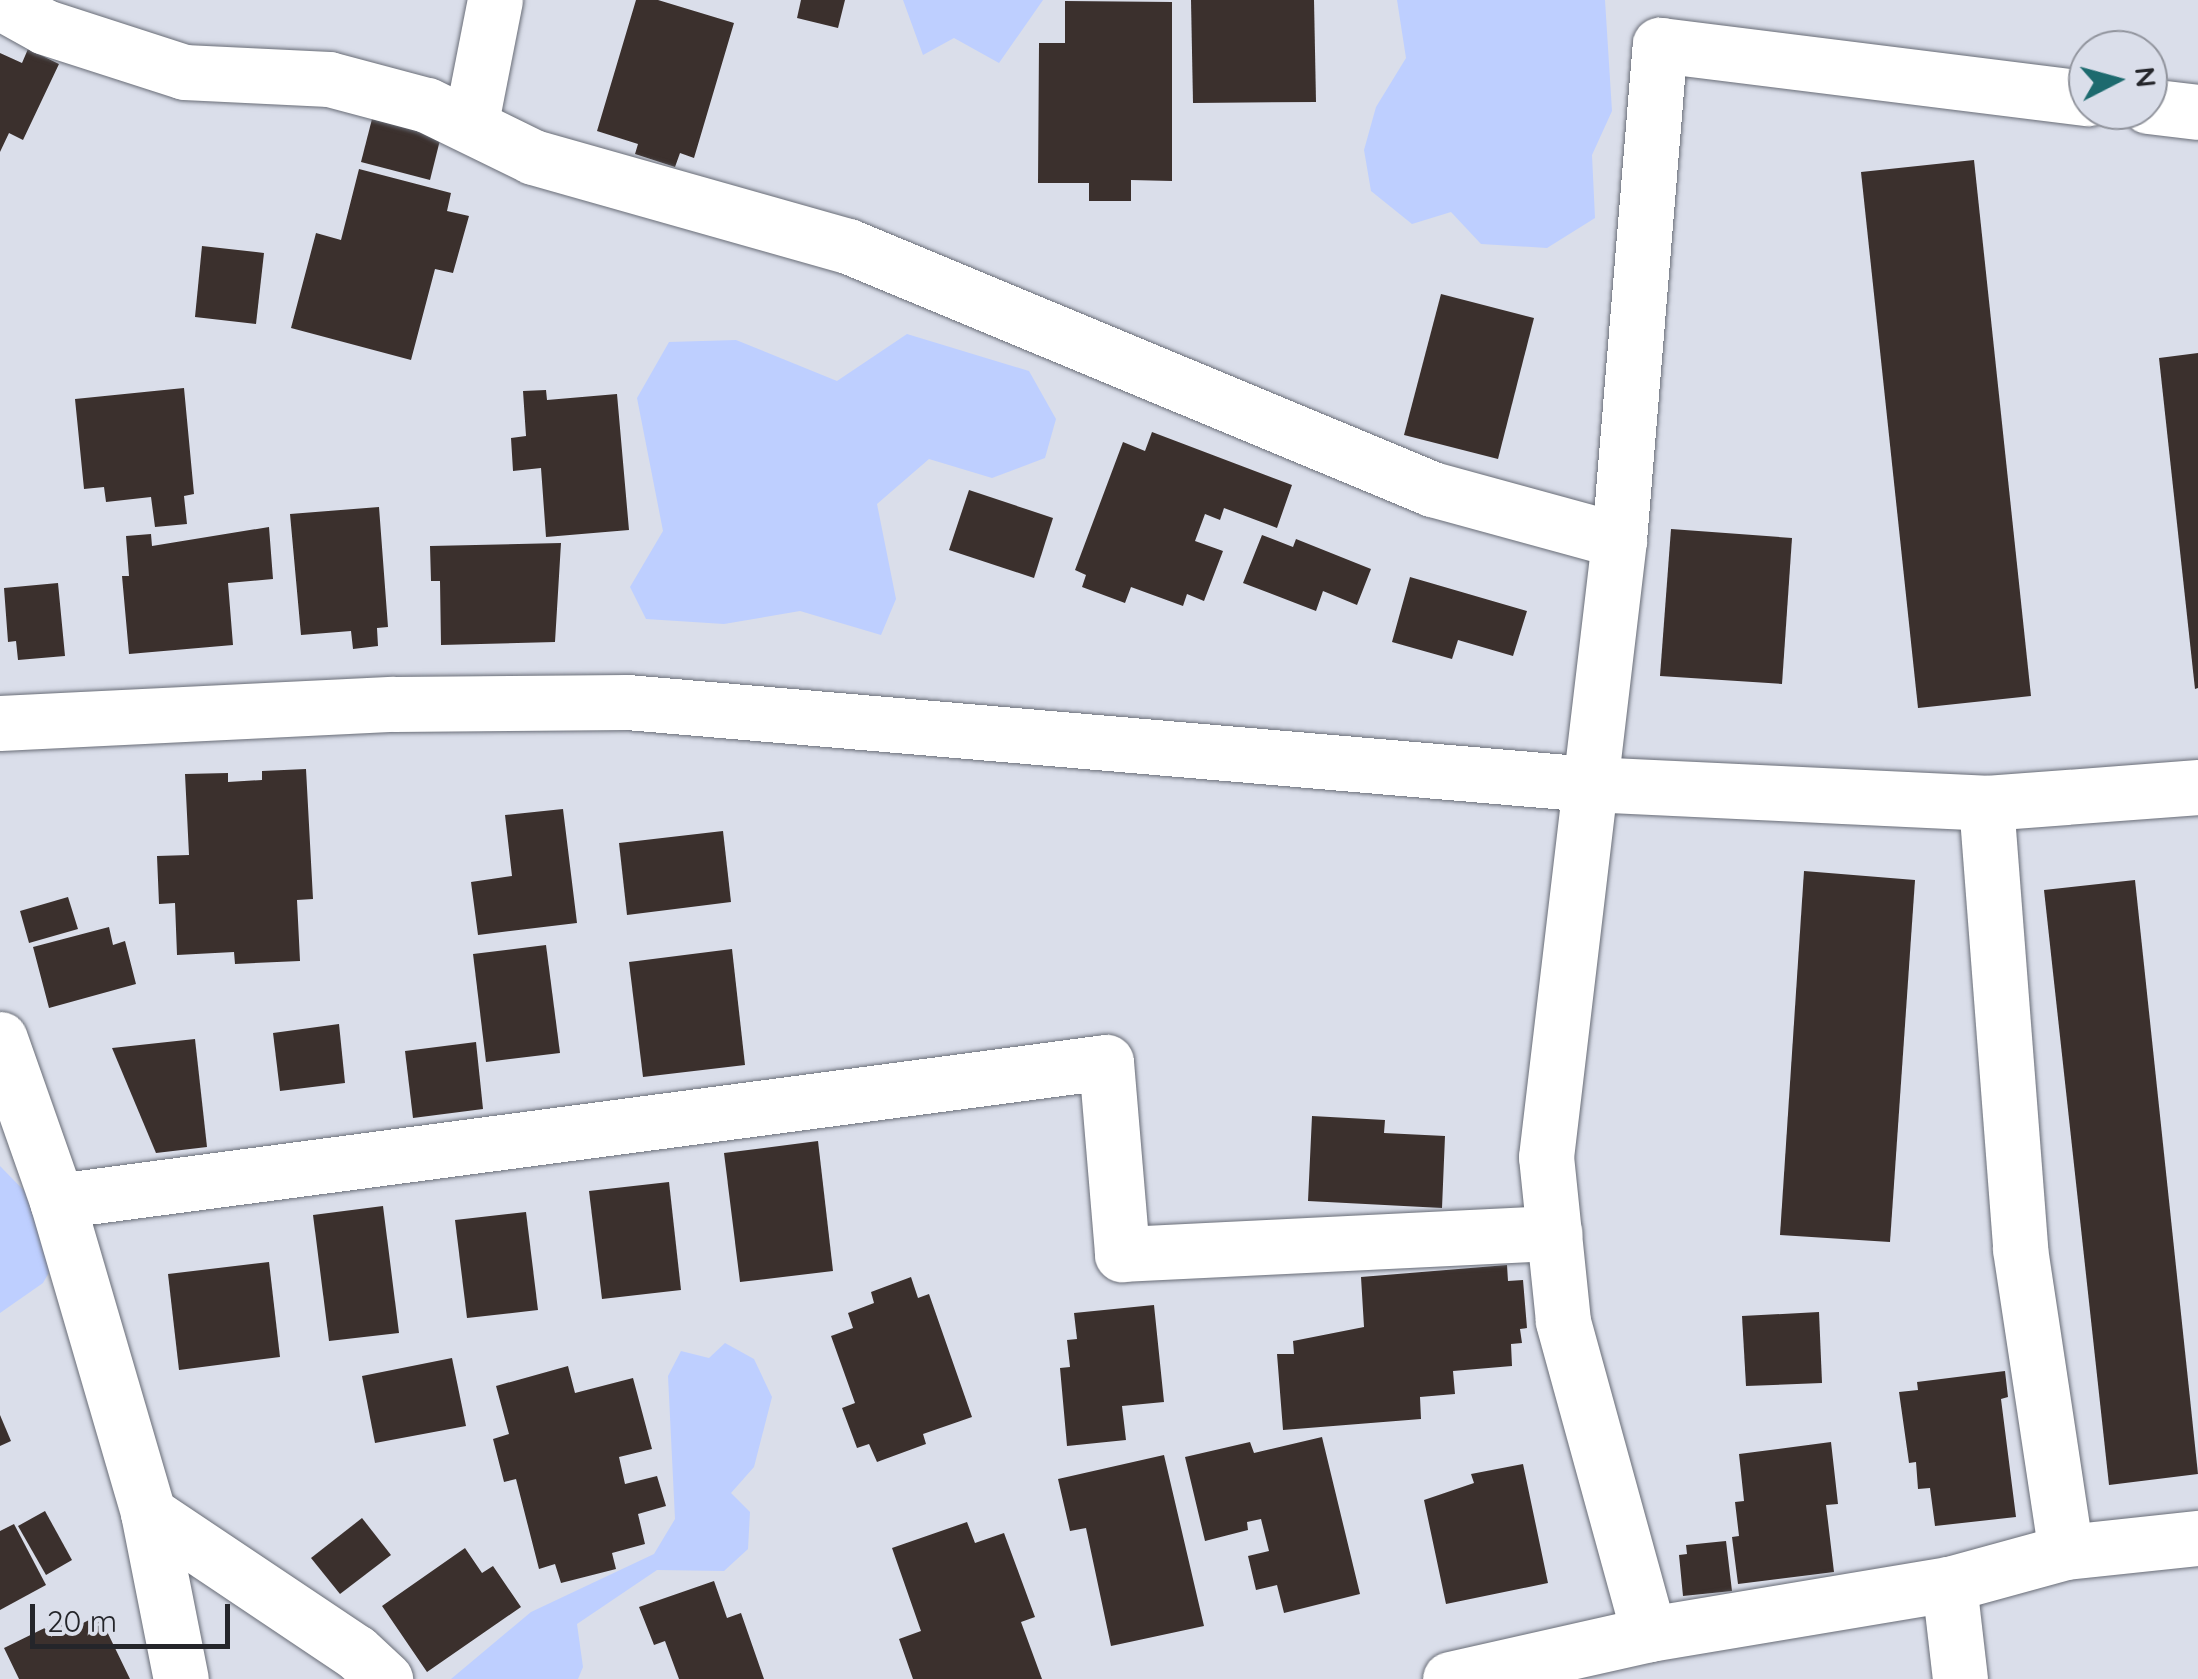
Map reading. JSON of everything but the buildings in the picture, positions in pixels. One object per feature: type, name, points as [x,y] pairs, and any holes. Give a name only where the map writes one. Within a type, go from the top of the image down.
[{"type":"street","points":[[471,122],[495,0]]},
{"type":"street","points":[[0,2],[45,27],[184,72],[328,79],[471,122],[533,156],[848,246],[1432,489],[1619,540]]},
{"type":"street","points":[[1649,1634],[1563,1322],[1546,1156],[1619,540],[1653,22],[2068,95]]},
{"type":"street","points":[[2168,108],[2198,112]]},
{"type":"street","points":[[0,723],[394,704],[628,702],[1588,784],[1986,804],[2198,787]]},
{"type":"street","points":[[1986,804],[2020,1249],[2066,1552]]},
{"type":"street","points":[[0,1039],[57,1201],[148,1512],[181,1679]]},
{"type":"street","points":[[57,1201],[1106,1062],[1122,1254],[1554,1233]]},
{"type":"street","points":[[148,1512],[356,1652],[385,1679]]},
{"type":"street","points":[[1450,1679],[1649,1634],[1949,1584],[2066,1552],[2198,1538]]},
{"type":"street","points":[[1949,1584],[1960,1679]]},
{"type":"shaded area","points":[[903,0],[1043,0],[999,63],[954,38],[923,55]]},
{"type":"shaded area","points":[[1397,0],[1605,0],[1612,111],[1592,155],[1595,218],[1547,248],[1481,244],[1451,212],[1412,224],[1371,191],[1364,150],[1376,107],[1406,58]]},
{"type":"shaded area","points":[[907,334],[1029,371],[1056,419],[1045,458],[992,478],[929,459],[877,504],[896,599],[881,635],[800,611],[724,624],[646,619],[630,587],[663,531],[637,398],[669,342],[736,340],[837,381]]},
{"type":"shaded area","points":[[0,1166],[41,1208],[55,1262],[43,1283],[0,1313]]},
{"type":"shaded area","points":[[725,1343],[754,1359],[772,1397],[754,1467],[731,1493],[750,1512],[748,1549],[724,1571],[657,1570],[577,1624],[583,1667],[578,1679],[451,1679],[531,1612],[654,1554],[675,1519],[668,1376],[681,1351],[709,1358]]}]
